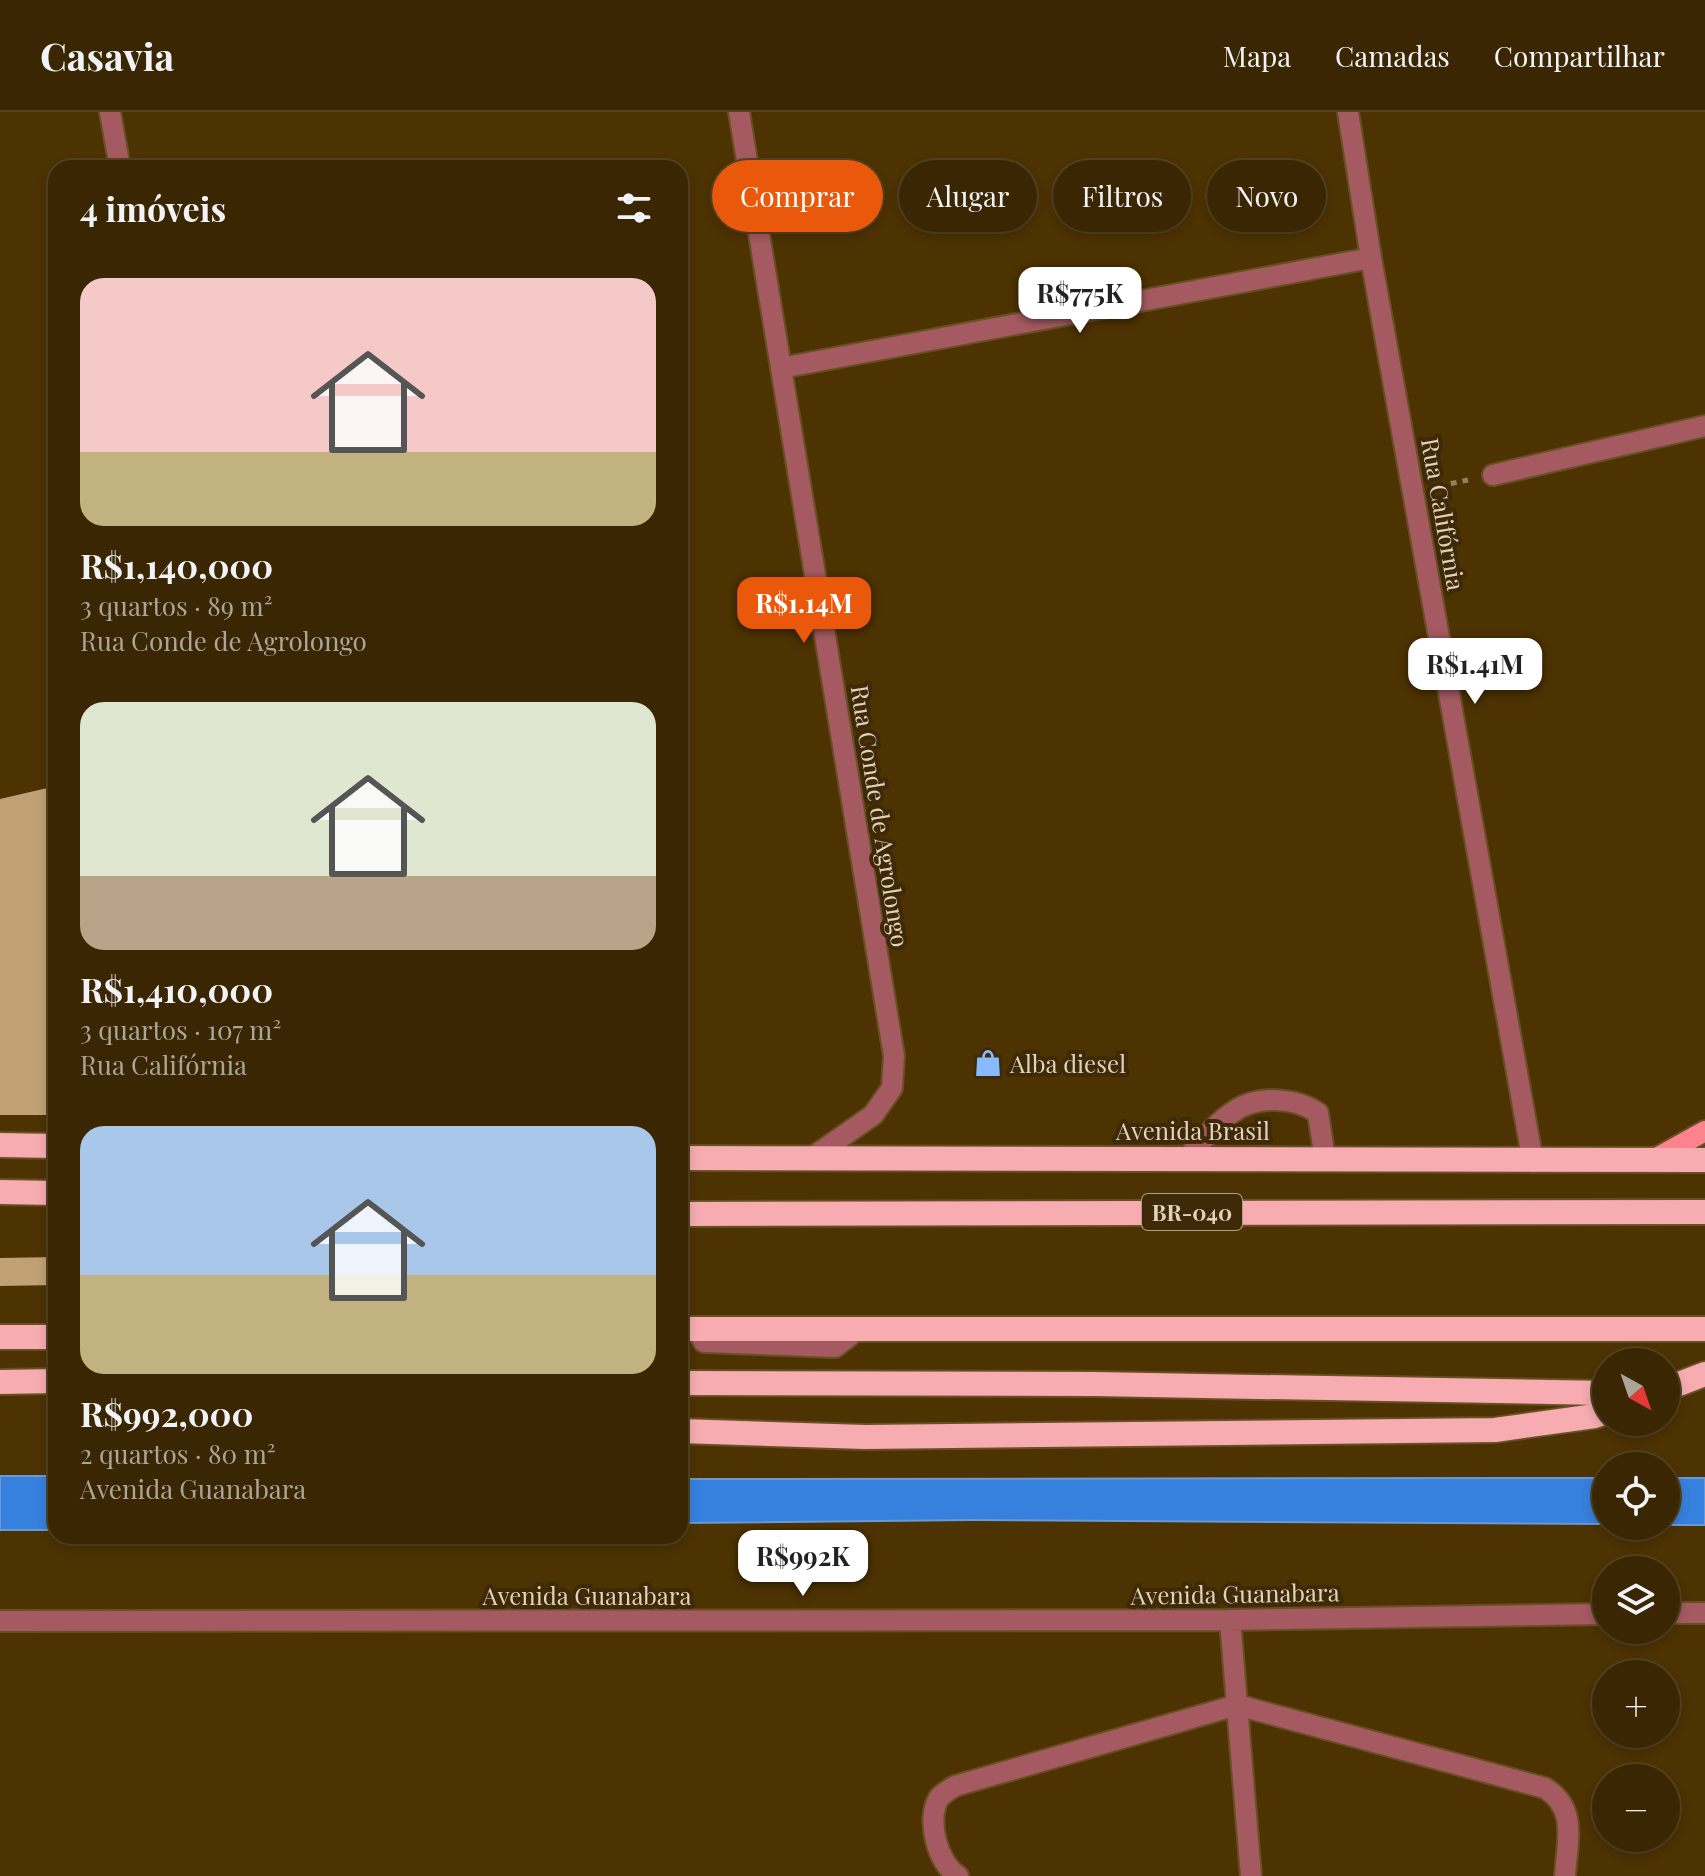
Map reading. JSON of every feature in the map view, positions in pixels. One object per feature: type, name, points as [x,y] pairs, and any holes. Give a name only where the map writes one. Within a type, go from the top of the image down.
[{"type":"highway","points":[[0,1145],[48,1146]]},
{"type":"highway","name":"Avenida Brasil","points":[[688,1158],[1705,1160]]},
{"type":"highway","points":[[0,1192],[48,1193]]},
{"type":"highway","name":"BR-040","points":[[688,1214],[1705,1212]]},
{"type":"highway","points":[[688,1329],[1705,1329]]},
{"type":"highway","points":[[0,1337],[48,1337]]},
{"type":"highway","points":[[1680,1385],[1705,1374]]},
{"type":"highway","points":[[0,1382],[48,1381]]},
{"type":"highway","points":[[688,1383],[1094,1384],[1592,1393]]},
{"type":"highway","points":[[1680,1392],[1705,1394]]},
{"type":"highway","points":[[688,1431],[865,1437],[1410,1428],[1495,1430],[1592,1414]]},
{"type":"main road","points":[[1652,1161],[1705,1131]]},
{"type":"street","points":[[110,112],[119,160]]},
{"type":"street","name":"Rua Conde de Agrolongo","points":[[739,112],[894,1056],[892,1088],[873,1115],[810,1159]]},
{"type":"street","name":"Rua Califórnia","points":[[1348,112],[1371,258],[1533,1162]]},
{"type":"street","points":[[781,368],[1371,258]]},
{"type":"street","points":[[1493,475],[1705,426]]},
{"type":"street","points":[[1187,1158],[1233,1111],[1264,1100],[1304,1104],[1318,1113],[1325,1159]]},
{"type":"street","points":[[1680,1613],[1705,1613]]},
{"type":"street","name":"Avenida Guanabara","points":[[0,1621],[1230,1620],[1592,1614]]},
{"type":"street","points":[[1230,1620],[1251,1876]]},
{"type":"street","points":[[958,1876],[951,1872],[941,1856],[932,1817],[940,1796],[955,1786],[1237,1705],[1545,1788],[1559,1797],[1568,1813],[1565,1876]]},
{"type":"path","points":[[1414,491],[1493,475]]},
{"type":"water","points":[[0,1476],[48,1476],[48,1530],[0,1530]]},
{"type":"water","points":[[1592,1478],[1592,1524],[972,1520],[688,1523],[688,1479]]},
{"type":"water","points":[[1680,1478],[1705,1478],[1705,1525],[1680,1525]]},
{"type":"building","points":[[48,788],[48,1115],[0,1115],[0,799]]},
{"type":"building","points":[[48,1257],[48,1285],[0,1286],[0,1258]]},
{"type":"place","name":"Alba diesel","points":[[988,1063]]}]
